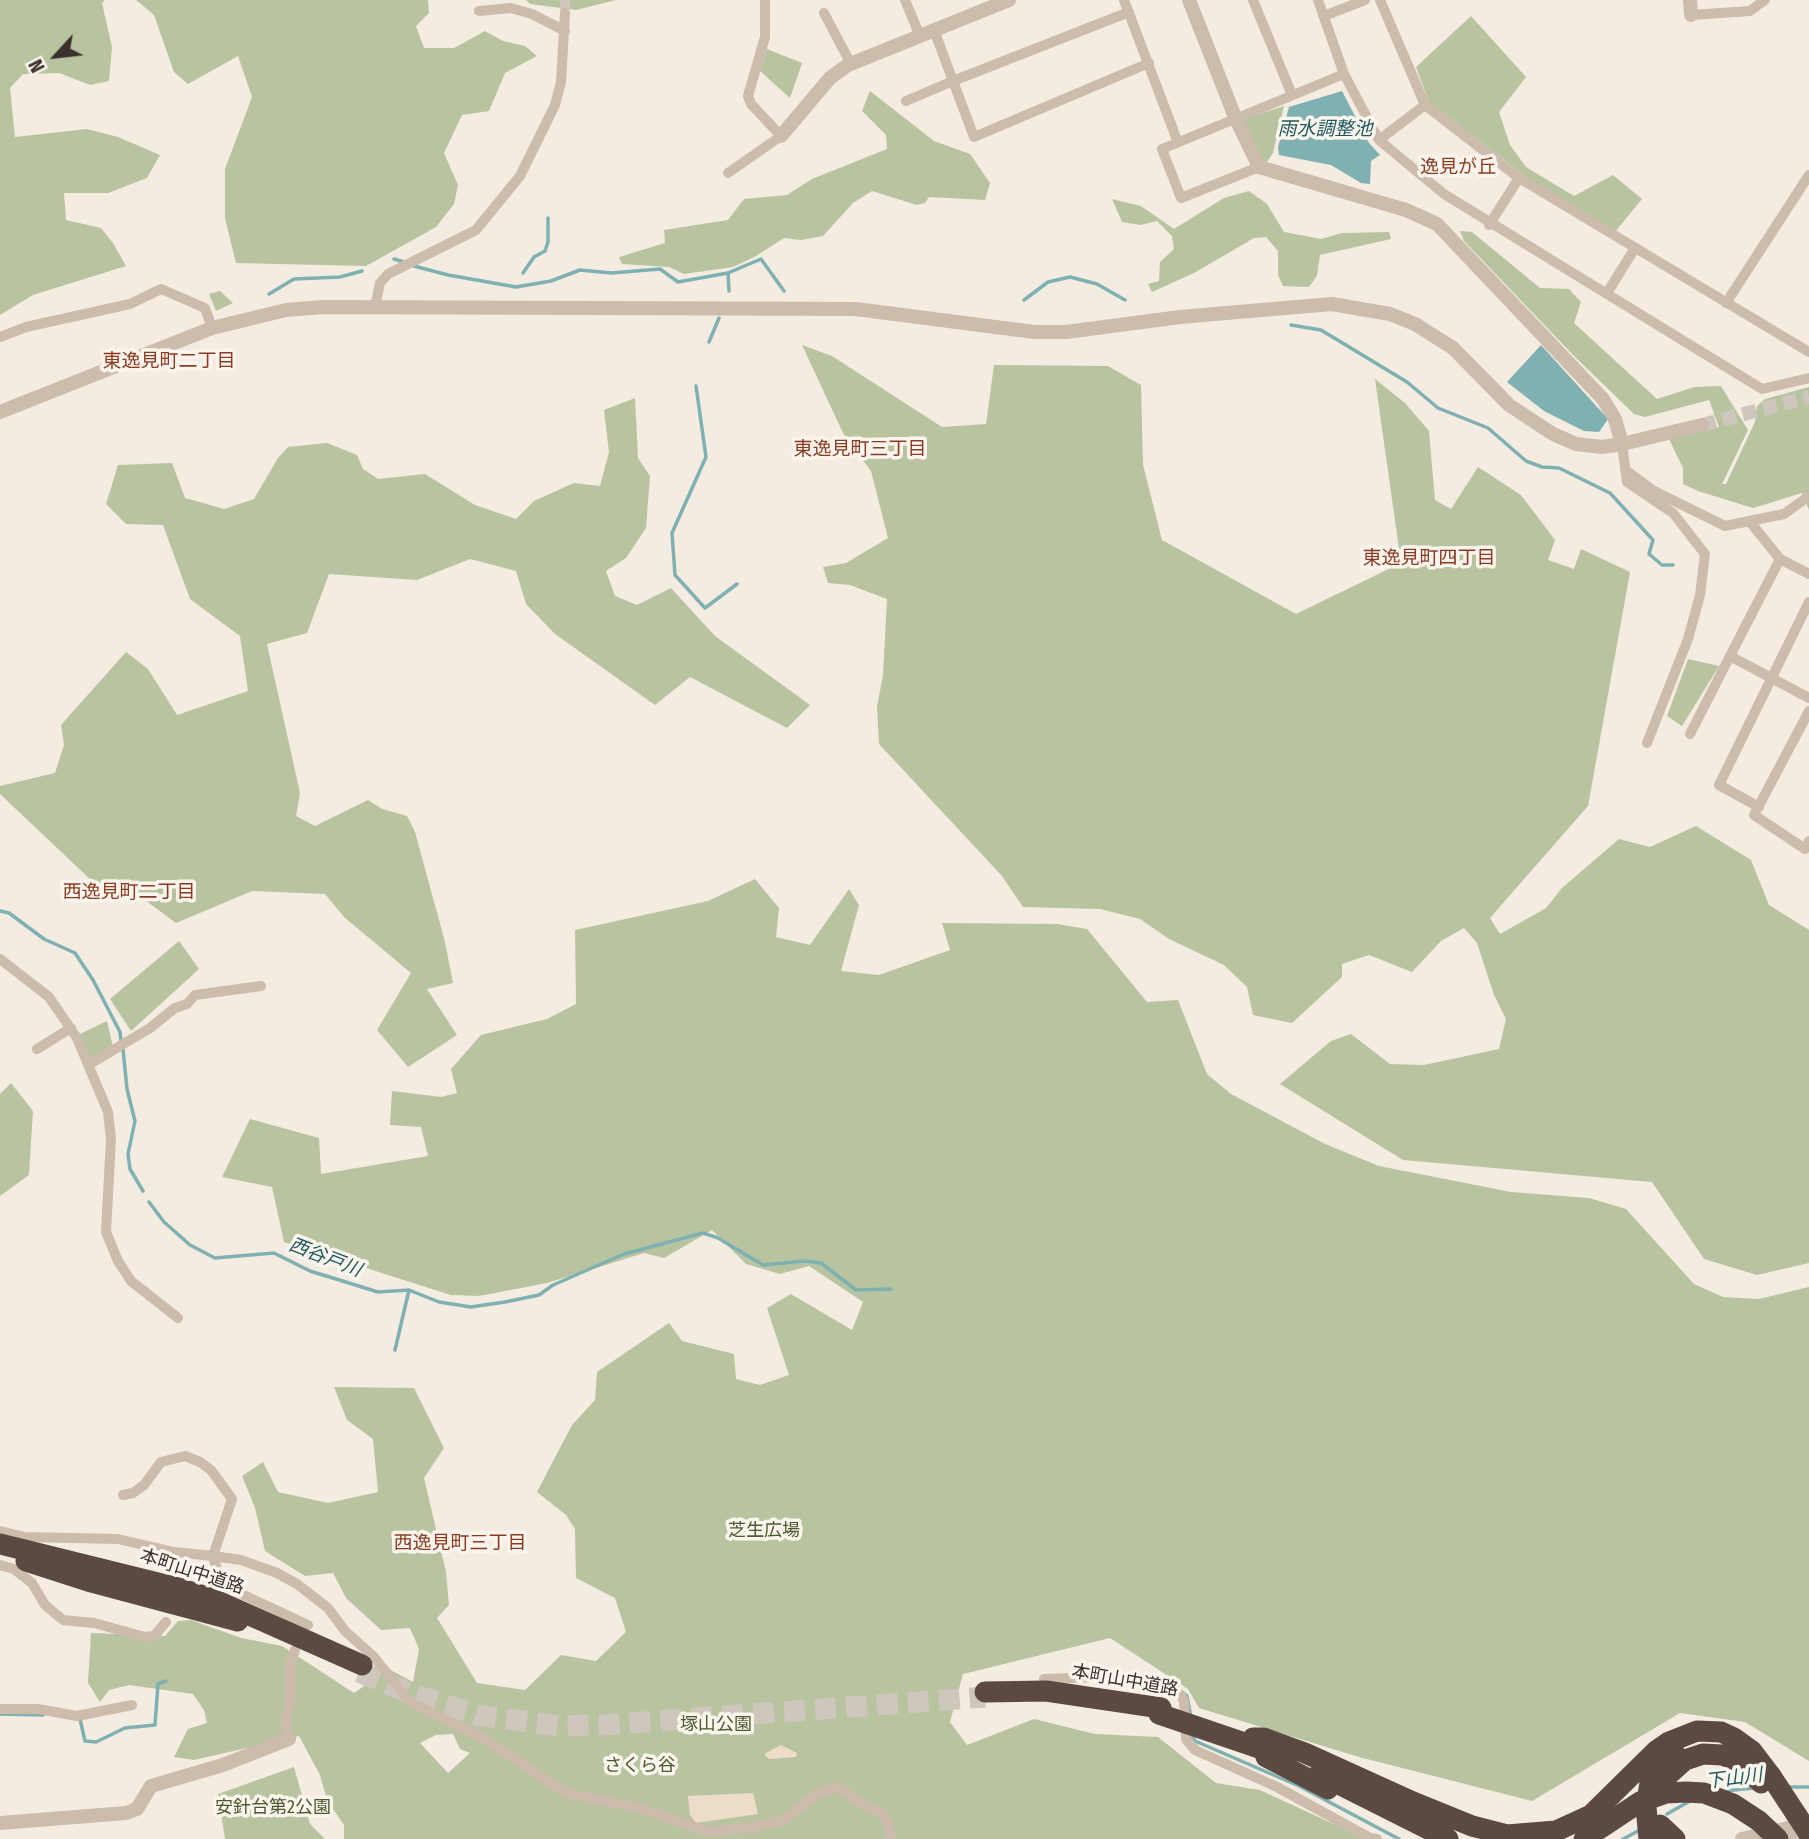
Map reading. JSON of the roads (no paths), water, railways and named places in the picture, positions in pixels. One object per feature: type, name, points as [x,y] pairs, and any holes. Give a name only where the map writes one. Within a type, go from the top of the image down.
[{"type":"highway","name":"本町山中道路","points":[[0,1544],[182,1588],[213,1599],[361,1668],[265,1629],[88,1581],[0,1552]]},
{"type":"highway","name":"本町山中道路","points":[[985,1694],[1046,1692],[1092,1696],[1160,1711],[1266,1746]]},
{"type":"highway","points":[[1266,1746],[1460,1821],[1507,1835],[1556,1831],[1591,1815],[1656,1751],[1669,1742],[1697,1731],[1721,1732],[1752,1751],[1800,1839]]},
{"type":"highway","points":[[1661,1836],[1646,1807],[1650,1783],[1661,1765],[1677,1750],[1701,1742],[1727,1745],[1743,1752],[1809,1834]]},
{"type":"highway","points":[[1266,1746],[1384,1832],[1419,1839]]},
{"type":"highway","points":[[1266,1746],[1448,1839]]},
{"type":"highway","points":[[1266,1746],[1465,1839]]},
{"type":"highway","points":[[1584,1839],[1640,1802],[1667,1793],[1686,1792],[1704,1793],[1733,1804],[1759,1821],[1778,1839]]},
{"type":"street","points":[[765,0],[765,37],[748,96],[751,104],[781,136]]},
{"type":"street","points":[[905,0],[927,33],[953,81],[974,137],[1149,63]]},
{"type":"street","points":[[728,173],[781,136],[830,78],[851,64],[1009,0]]},
{"type":"street","points":[[1124,0],[1177,141]]},
{"type":"street","points":[[1189,0],[1235,117],[1259,167]]},
{"type":"street","points":[[1254,0],[1292,95]]},
{"type":"street","points":[[1318,0],[1344,74],[1379,140],[1444,194],[1489,225],[1607,293],[1762,389],[1809,378]]},
{"type":"street","points":[[1324,16],[1365,0]]},
{"type":"street","points":[[1380,0],[1425,105],[1519,178],[1809,352]]},
{"type":"street","points":[[1691,7],[1750,11],[1765,0]]},
{"type":"street","points":[[479,11],[511,8],[531,14],[565,32]]},
{"type":"street","points":[[906,101],[1129,12]]},
{"type":"street","points":[[375,306],[380,283],[388,274],[476,230],[520,176],[555,105],[561,82],[565,13]]},
{"type":"street","points":[[824,13],[851,64]]},
{"type":"street","points":[[1344,74],[1162,149],[1181,198],[1259,167],[1406,211],[1437,224],[1603,399],[1615,419],[1622,444],[1627,482],[1673,513],[1705,554],[1700,595],[1688,639],[1647,743]]},
{"type":"street","points":[[1379,140],[1425,105]]},
{"type":"street","points":[[1727,303],[1809,175]]},
{"type":"street","points":[[1489,225],[1519,178]]},
{"type":"street","points":[[1607,293],[1635,247]]},
{"type":"street","points":[[0,337],[26,327],[130,304],[161,289],[205,307],[212,328]]},
{"type":"street","points":[[0,412],[212,328],[286,310],[375,306],[856,309],[1034,332],[1066,332],[1307,304],[1345,305],[1390,314],[1424,330],[1452,348],[1509,405],[1553,434],[1576,444],[1591,447],[1622,444],[1702,425]]},
{"type":"street","points":[[1626,471],[1654,491],[1725,526],[1751,523],[1784,514],[1809,496]]},
{"type":"street","points":[[1751,523],[1780,559],[1809,573]]},
{"type":"street","points":[[1690,734],[1780,559]]},
{"type":"street","points":[[1759,807],[1719,785],[1809,602]]},
{"type":"street","points":[[1730,656],[1809,698]]},
{"type":"street","points":[[1809,710],[1755,815],[1805,849],[1809,841]]},
{"type":"street","points":[[0,959],[49,998],[71,1028],[90,1064],[108,1112],[111,1139],[106,1232],[118,1261],[131,1281],[177,1318]]},
{"type":"street","points":[[90,1064],[175,1008],[187,1004],[195,995],[261,986]]},
{"type":"street","points":[[37,1049],[71,1028]]},
{"type":"street","points":[[123,1495],[133,1493],[144,1485],[161,1462],[184,1456],[200,1462],[211,1470],[232,1499],[213,1556],[220,1578],[235,1591],[308,1625]]},
{"type":"street","points":[[0,1531],[25,1536],[118,1539],[174,1552],[241,1560],[277,1573],[297,1584],[328,1608],[345,1631],[374,1657],[410,1702],[482,1738],[566,1793],[643,1809],[709,1832],[753,1827],[783,1820],[818,1793],[839,1787],[863,1805],[885,1815],[891,1839]]},
{"type":"street","points":[[0,1565],[14,1569],[32,1583],[44,1605],[63,1620],[94,1623],[145,1637],[154,1636],[166,1622]]},
{"type":"street","points":[[0,1823],[126,1813],[138,1809],[151,1786],[223,1765],[289,1739],[285,1721],[290,1702],[290,1664],[295,1650]]},
{"type":"street","points":[[1044,1679],[1098,1677],[1175,1689],[1184,1700],[1186,1739],[1195,1750],[1277,1787],[1370,1838],[1384,1832]]},
{"type":"street","points":[[0,1709],[38,1709],[77,1716],[132,1705]]},
{"type":"street","points":[[1742,1839],[1809,1823]]},
{"type":"street","points":[[1788,1839],[1809,1834]]},
{"type":"water","name":"雨水調整池","points":[[1342,91],[1369,143],[1380,155],[1371,161],[1370,184],[1361,183],[1331,165],[1279,155],[1278,147],[1289,107]]},
{"type":"water","points":[[1541,345],[1608,419],[1599,432],[1584,431],[1544,411],[1507,382]]},
{"type":"waterway","points":[[523,273],[534,257],[545,251],[548,242],[548,218]]},
{"type":"waterway","points":[[394,259],[407,263]]},
{"type":"waterway","points":[[414,266],[516,287],[551,281],[580,270],[611,273],[660,269],[678,282],[728,273],[761,259],[784,291]]},
{"type":"waterway","points":[[269,294],[294,279],[340,277],[362,271]]},
{"type":"waterway","points":[[728,273],[729,291]]},
{"type":"waterway","points":[[1024,300],[1048,282],[1070,277],[1097,284],[1125,300]]},
{"type":"waterway","points":[[709,342],[719,318]]},
{"type":"waterway","points":[[1291,325],[1321,330],[1407,382],[1438,408],[1488,428],[1526,461],[1542,467],[1559,468],[1610,493],[1653,540],[1649,554],[1662,565],[1673,565]]},
{"type":"waterway","points":[[696,386],[706,457],[672,533],[675,575],[705,608],[737,584]]},
{"type":"waterway","name":"西谷戸川","points":[[0,911],[9,913],[44,939],[75,953],[93,980],[120,1032],[121,1041]]},
{"type":"waterway","name":"西谷戸川","points":[[123,1049],[127,1089],[135,1121],[128,1154],[130,1169],[143,1191]]},
{"type":"waterway","name":"西谷戸川","points":[[149,1202],[164,1222],[190,1245],[215,1258],[274,1253],[310,1271],[378,1292],[409,1290],[395,1350]]},
{"type":"waterway","points":[[409,1290],[439,1302],[471,1307],[505,1302],[539,1295],[553,1285],[624,1254],[703,1233],[718,1238],[763,1265],[805,1261],[821,1263],[856,1290],[891,1289]]},
{"type":"waterway","points":[[1164,1679],[1187,1696],[1191,1718]]},
{"type":"waterway","points":[[80,1719],[85,1741],[96,1742],[125,1728],[155,1725],[158,1684],[166,1681]]},
{"type":"waterway","points":[[0,1714],[43,1715]]},
{"type":"waterway","points":[[1191,1733],[1195,1741],[1299,1786],[1399,1839]]},
{"type":"waterway","name":"下山川","points":[[1787,1787],[1809,1787]]},
{"type":"waterway","name":"下山川","points":[[1724,1791],[1754,1788]]},
{"type":"waterway","name":"下山川","points":[[1667,1814],[1690,1801]]},
{"type":"waterway","name":"下山川","points":[[1623,1839],[1640,1830]]},
{"type":"tunnel","points":[[565,0],[565,13]]},
{"type":"tunnel","points":[[1702,425],[1809,397]]},
{"type":"tunnel","points":[[359,1672],[409,1693],[478,1715],[558,1726],[604,1725],[985,1697]]},
{"type":"district","name":"逸見が丘","points":[[1458,168]]},
{"type":"district","name":"東逸見町二丁目","points":[[169,362]]},
{"type":"district","name":"東逸見町三丁目","points":[[860,450]]},
{"type":"district","name":"東逸見町四丁目","points":[[1429,559]]},
{"type":"district","name":"西逸見町二丁目","points":[[129,893]]},
{"type":"district","name":"西逸見町三丁目","points":[[460,1544]]},
{"type":"park label","name":"芝生広場","points":[[764,1531]]},
{"type":"park label","name":"塚山公園","points":[[716,1725]]},
{"type":"park label","name":"さくら谷","points":[[640,1766]]},
{"type":"park label","name":"安針台第2公園","points":[[273,1808]]}]
